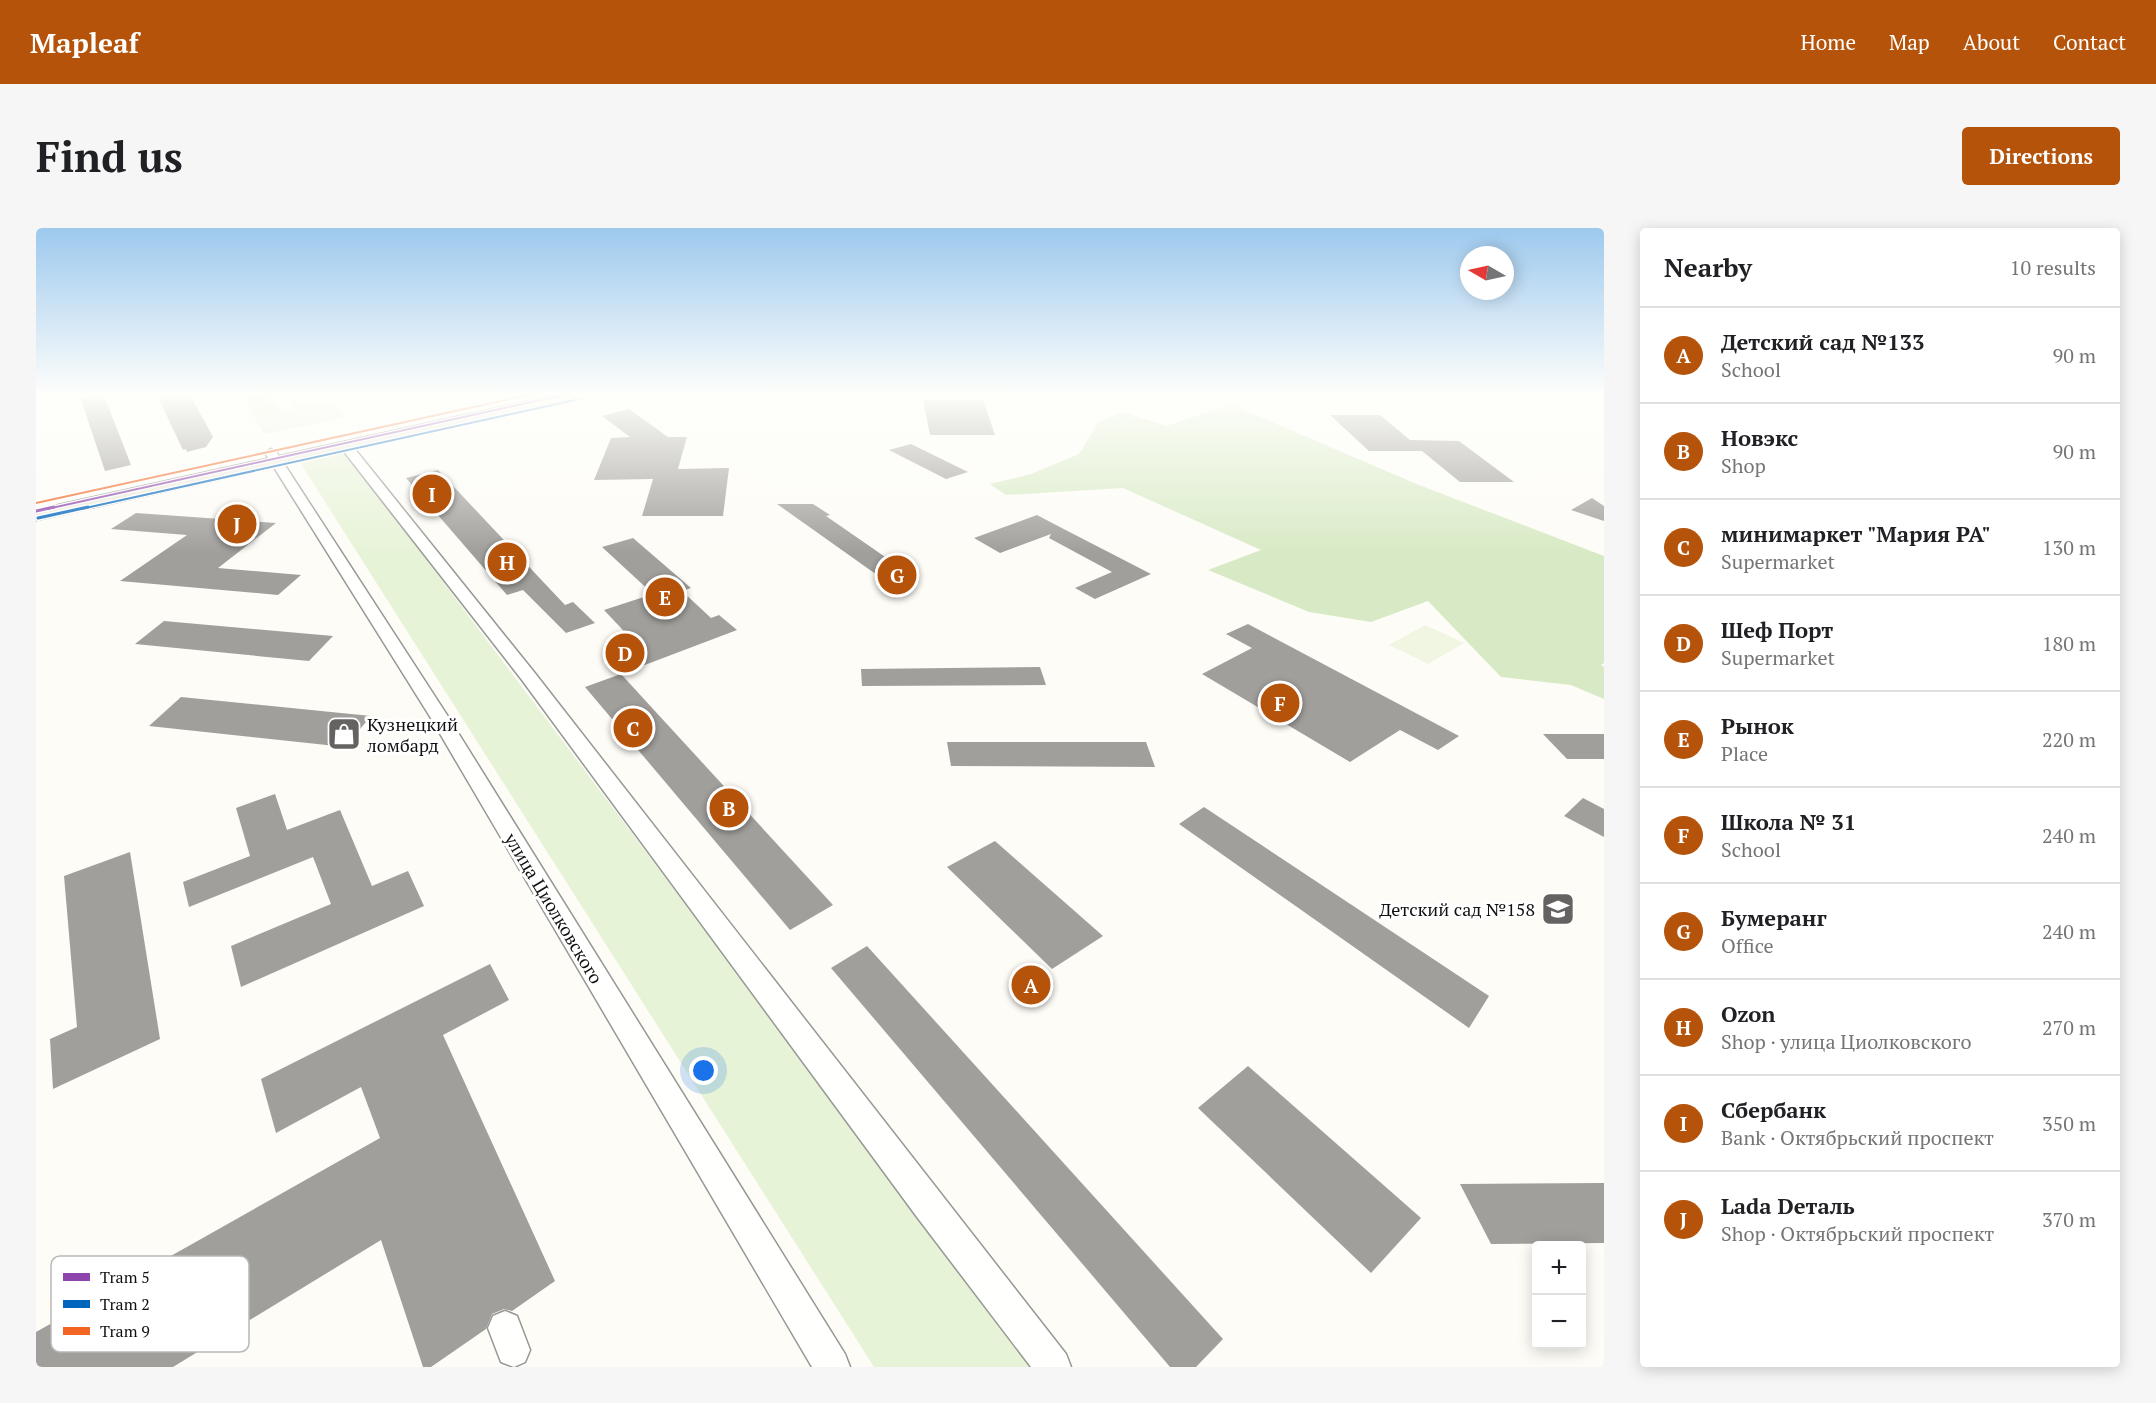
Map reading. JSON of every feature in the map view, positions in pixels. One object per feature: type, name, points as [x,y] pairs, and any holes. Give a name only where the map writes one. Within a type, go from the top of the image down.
[{"type":"main road","points":[[36,514],[321,446]]},
{"type":"main road","points":[[36,505],[274,457],[345,446]]},
{"type":"street","points":[[346,446],[528,675],[928,1206],[1053,1367]]},
{"type":"street","name":"улица Циолковского","points":[[274,457],[438,715],[832,1367]]},
{"type":"green space","points":[[1084,446],[1328,446],[1419,485],[1604,556],[1604,663],[1601,665],[1604,667],[1604,699],[1571,685],[1501,677],[1428,601],[1371,622],[1309,612],[1208,570],[1261,550],[1123,488],[1006,495],[990,484],[1031,474],[1079,454]]},
{"type":"green space","points":[[336,451],[347,454],[1033,1367],[874,1367],[301,464],[307,458]]},
{"type":"green space","points":[[1425,625],[1464,643],[1428,664],[1389,645]]},
{"type":"building","points":[[97,446],[124,446],[131,465],[105,471]]},
{"type":"building","points":[[181,446],[207,446],[187,452],[186,449],[183,450]]},
{"type":"building","points":[[608,446],[684,446],[678,469],[729,468],[723,516],[642,516],[653,479],[594,480]]},
{"type":"building","points":[[915,446],[968,472],[946,479],[889,450]]},
{"type":"building","points":[[1364,446],[1466,446],[1514,482],[1460,482],[1422,451],[1369,451]]},
{"type":"building","points":[[438,470],[565,605],[573,602],[595,623],[566,633],[523,590],[507,595],[406,478]]},
{"type":"building","points":[[1592,498],[1604,506],[1604,521],[1571,510]]},
{"type":"building","points":[[777,504],[813,504],[830,515],[826,516],[917,579],[894,587]]},
{"type":"building","points":[[136,513],[276,523],[218,568],[301,575],[278,595],[120,581],[187,535],[111,529]]},
{"type":"building","points":[[1037,515],[1151,574],[1095,599],[1075,588],[1112,572],[1049,538],[1051,534],[1000,553],[974,538]]},
{"type":"building","points":[[633,538],[691,588],[682,591],[711,618],[719,615],[737,630],[621,674],[605,656],[637,645],[604,610],[653,594],[602,547]]},
{"type":"building","points":[[164,621],[333,636],[309,661],[135,644]]},
{"type":"building","points":[[1248,624],[1459,736],[1438,750],[1400,730],[1350,762],[1202,674],[1252,648],[1226,634]]},
{"type":"building","points":[[1040,667],[1046,685],[862,686],[861,669]]},
{"type":"building","points":[[621,674],[833,905],[790,930],[585,687]]},
{"type":"building","points":[[181,697],[371,716],[345,747],[149,726]]},
{"type":"building","points":[[1543,734],[1604,734],[1604,759],[1567,759]]},
{"type":"building","points":[[947,742],[1146,742],[1155,767],[951,766]]},
{"type":"building","points":[[275,794],[287,830],[340,810],[372,886],[408,871],[424,906],[241,987],[231,946],[331,904],[313,857],[189,907],[183,882],[250,856],[236,808]]},
{"type":"building","points":[[1583,798],[1604,809],[1604,837],[1564,816]]},
{"type":"building","points":[[1204,807],[1489,996],[1469,1028],[1179,824]]},
{"type":"building","points":[[995,841],[1103,936],[1052,969],[947,867]]},
{"type":"building","points":[[130,852],[160,1039],[53,1089],[50,1039],[77,1027],[64,876]]},
{"type":"building","points":[[867,946],[1223,1339],[1196,1367],[1170,1367],[831,968]]},
{"type":"building","points":[[490,964],[509,1000],[443,1035],[555,1281],[512,1311],[504,1309],[492,1314],[486,1329],[431,1367],[423,1367],[381,1240],[249,1321],[249,1256],[171,1256],[380,1138],[361,1087],[276,1133],[261,1079]]},
{"type":"building","points":[[1248,1066],[1421,1218],[1371,1273],[1198,1108]]},
{"type":"building","points":[[1604,1183],[1604,1243],[1532,1241],[1532,1244],[1491,1244],[1460,1184]]},
{"type":"building","points":[[51,1324],[51,1352],[198,1352],[173,1367],[36,1367],[36,1332]]},
{"type":"tram line","name":"9","points":[[36,503],[295,446]]},
{"type":"tram line","name":"5","points":[[36,511],[331,446]]},
{"type":"tram line","name":"2","points":[[38,518],[365,446]]},
{"type":"place","name":"Сбербанк","points":[[432,494]]},
{"type":"place","name":"Lada Dеталь","points":[[237,524]]},
{"type":"place","name":"Ozon","points":[[507,562]]},
{"type":"place","name":"Бумеранг","points":[[897,575]]},
{"type":"place","name":"Рынок","points":[[665,597]]},
{"type":"place","name":"Шеф Порт","points":[[625,653]]},
{"type":"place","name":"Школа № 31","points":[[1280,703]]},
{"type":"place","name":"минимаркет \"Мария РА\"","points":[[633,728]]},
{"type":"place","name":"Кузнецкий ломбард","points":[[344,734]]},
{"type":"place","name":"Новэкс","points":[[729,808]]},
{"type":"place","name":"Детский сад №158","points":[[1558,909]]},
{"type":"place","name":"Детский сад №133","points":[[1031,985]]}]
